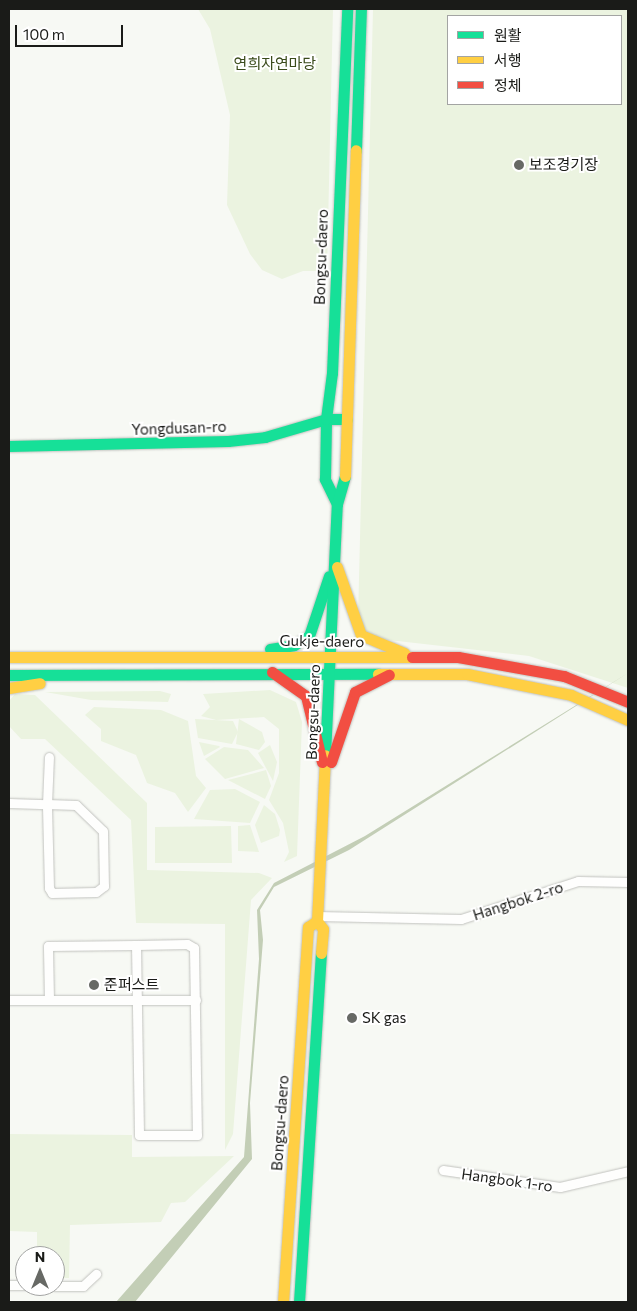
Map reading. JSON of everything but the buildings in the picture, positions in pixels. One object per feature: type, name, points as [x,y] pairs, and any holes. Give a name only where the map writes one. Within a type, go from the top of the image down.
[{"type":"main road","name":"Bongsu-daero","points":[[337,504],[325,479],[326,419],[332,373],[347,9]]},
{"type":"main road","name":"Bongsu-daero","points":[[299,1302],[323,929],[317,918],[326,776],[334,556],[337,504],[345,478],[361,9]]},
{"type":"main road","name":"Yongdusan-ro","points":[[9,446],[228,441],[265,437],[326,419],[347,420]]},
{"type":"main road","points":[[238,655],[294,645],[309,636],[334,556]]},
{"type":"main road","points":[[334,556],[360,635],[416,657]]},
{"type":"main road","points":[[263,655],[272,662],[266,672],[301,690],[309,703],[326,776]]},
{"type":"main road","name":"Gukje-daero","points":[[9,657],[263,655],[416,657],[495,661],[578,680],[628,702]]},
{"type":"main road","points":[[393,673],[378,665],[396,657]]},
{"type":"main road","name":"Gukje-daero","points":[[55,675],[266,672],[467,674],[562,693],[628,720]]},
{"type":"main road","points":[[326,776],[355,692],[393,673]]},
{"type":"main road","points":[[15,675],[55,675]]},
{"type":"main road","points":[[9,688],[55,675]]},
{"type":"main road","name":"Bongsu-daero","points":[[283,1302],[308,928],[317,918]]},
{"type":"street","points":[[9,803],[48,804],[76,805],[104,831],[104,886],[96,892],[52,893],[48,888],[48,804],[48,757]]},
{"type":"street","name":"Hangbok 2-ro","points":[[317,918],[461,920],[578,881],[628,882]]},
{"type":"street","points":[[49,1000],[48,946],[136,945],[194,948],[197,1136],[139,1135],[136,945]]},
{"type":"street","points":[[9,1000],[196,1000]]},
{"type":"street","name":"Hangbok 1-ro","points":[[443,1170],[560,1187],[628,1171]]},
{"type":"street","points":[[65,1286],[83,1286],[96,1274]]},
{"type":"green space","name":"연희자연마당","points":[[198,9],[333,9],[327,271],[303,271],[282,279],[262,270],[250,254],[227,205],[230,115],[210,29]]},
{"type":"green space","points":[[373,9],[628,9],[628,688],[529,656],[371,638],[358,619]]},
{"type":"green space","points":[[270,690],[296,702],[302,722],[297,856],[284,862],[289,852],[283,823],[269,800],[279,773],[279,729],[264,717],[216,720],[201,716],[210,707],[203,694]]},
{"type":"green space","points":[[160,691],[171,694],[168,702],[91,700],[45,692]]},
{"type":"green space","points":[[15,694],[35,695],[147,803],[147,870],[259,873],[272,878],[251,900],[233,1134],[225,1150],[225,924],[136,923],[131,820],[45,739],[21,739],[9,726],[9,701]]},
{"type":"green space","points":[[94,707],[161,710],[188,721],[196,776],[206,788],[188,812],[175,793],[147,783],[136,755],[101,741],[101,729],[85,715]]},
{"type":"green space","points":[[195,719],[233,721],[238,732],[232,744],[198,738]]},
{"type":"green space","points":[[239,719],[262,732],[265,742],[259,750],[236,744]]},
{"type":"green space","points":[[199,742],[219,746],[220,747],[204,756]]},
{"type":"green space","points":[[270,745],[277,762],[273,781],[258,753]]},
{"type":"green space","points":[[224,747],[248,750],[264,768],[225,779],[205,759]]},
{"type":"green space","points":[[266,770],[271,786],[265,799],[228,780]]},
{"type":"green space","points":[[235,789],[260,802],[250,823],[194,819],[210,790]]},
{"type":"green space","points":[[264,805],[275,814],[280,830],[279,836],[261,843],[255,825]]},
{"type":"green space","points":[[250,825],[259,852],[238,851],[238,826]]},
{"type":"green space","points":[[231,826],[232,863],[155,863],[155,827]]},
{"type":"green space","points":[[9,1134],[132,1135],[132,1157],[234,1156],[185,1202],[171,1203],[161,1222],[70,1225],[69,1278],[65,1278],[65,1246],[37,1246],[37,1232],[9,1231]]},
{"type":"shaded area","points":[[628,673],[349,850],[274,887],[260,910],[263,940],[250,1103],[252,1159],[135,1302],[116,1302],[244,1157],[259,959],[257,910],[274,883],[365,836]]},
{"type":"traffic: fast","points":[[337,504],[325,479],[326,419],[332,373],[347,9]]},
{"type":"traffic: fast","points":[[356,150],[361,9]]},
{"type":"traffic: fast","points":[[9,446],[228,441],[265,437],[326,419],[347,419]]},
{"type":"traffic: fast","points":[[325,755],[337,504],[345,476]]},
{"type":"traffic: fast","points":[[270,649],[294,645],[309,636],[329,576]]},
{"type":"traffic: fast","points":[[9,675],[378,674]]},
{"type":"traffic: fast","points":[[299,1302],[321,953]]},
{"type":"traffic: slow","points":[[345,476],[356,150]]},
{"type":"traffic: slow","points":[[337,567],[361,635],[404,653]]},
{"type":"traffic: slow","points":[[9,657],[412,657]]},
{"type":"traffic: slow","points":[[378,674],[467,674],[571,695],[628,720]]},
{"type":"traffic: slow","points":[[9,688],[40,683]]},
{"type":"traffic: slow","points":[[321,953],[323,929],[317,921],[325,755]]},
{"type":"traffic: slow","points":[[283,1302],[308,927],[317,921]]},
{"type":"traffic: jam","points":[[412,657],[458,657],[564,676],[628,702]]},
{"type":"traffic: jam","points":[[272,672],[306,696],[322,762]]},
{"type":"traffic: jam","points":[[331,762],[355,692],[389,675]]},
{"type":"place","name":"보조경기장","points":[[519,165]]},
{"type":"place","name":"준퍼스트","points":[[94,985]]},
{"type":"place","name":"SK gas","points":[[352,1018]]}]
